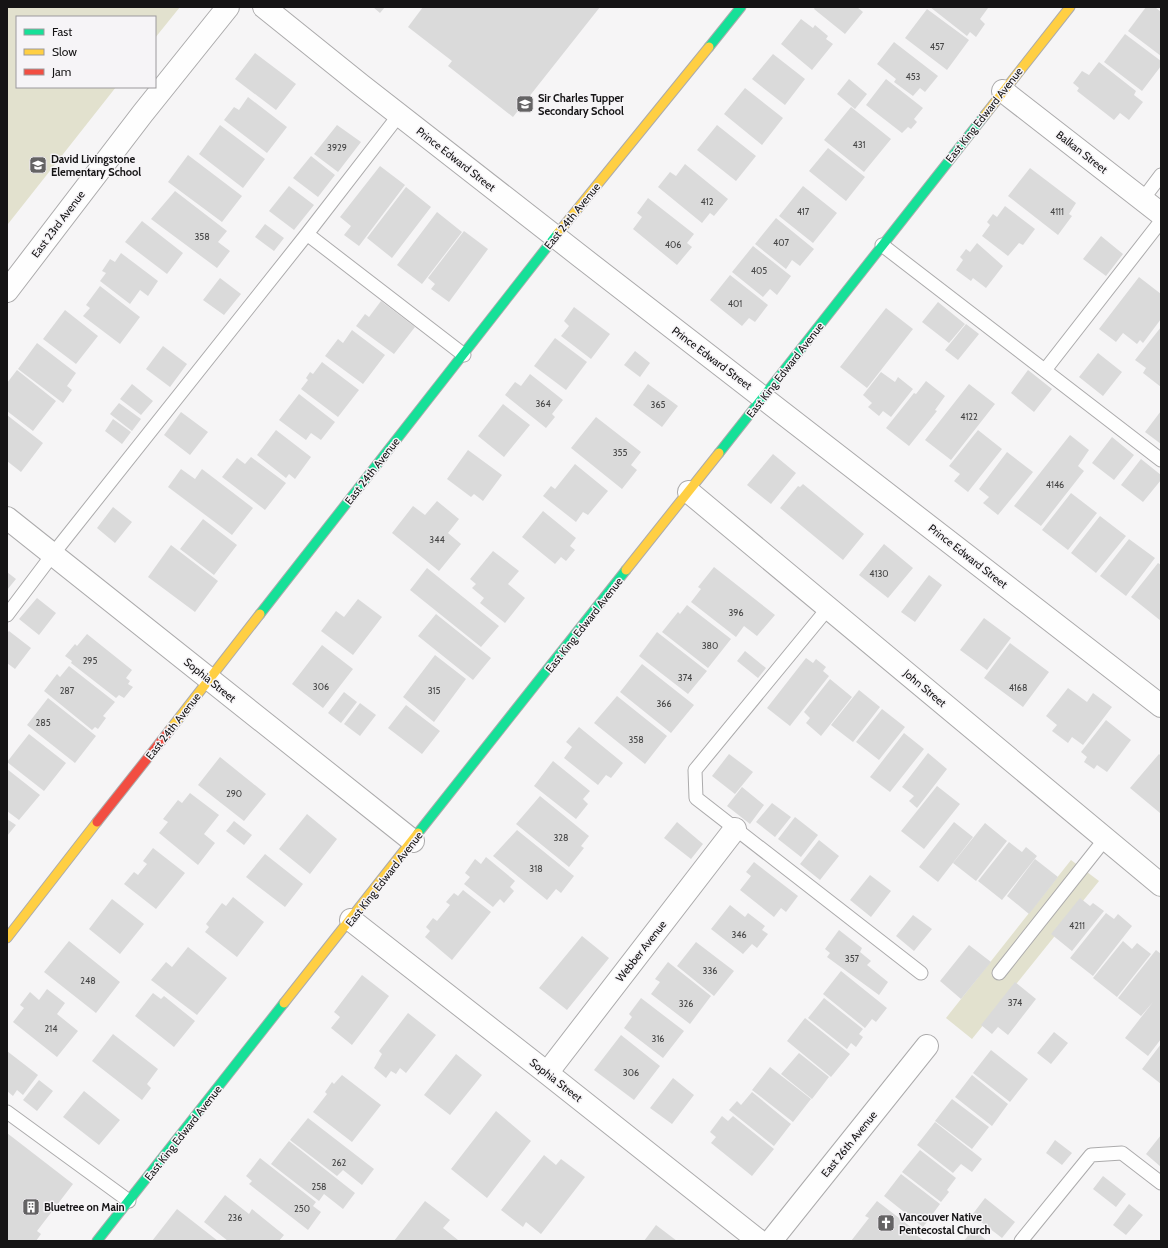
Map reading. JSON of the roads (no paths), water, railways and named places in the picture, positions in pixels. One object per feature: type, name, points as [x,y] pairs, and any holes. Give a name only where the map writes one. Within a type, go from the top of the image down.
[{"type":"main road","name":"East 24th Avenue","points":[[7,938],[555,237],[741,7]]},
{"type":"main road","name":"East King Edward Avenue","points":[[103,1239],[129,1201],[1070,7]]},
{"type":"street","name":"East 23rd Avenue","points":[[7,291],[134,125],[228,7]]},
{"type":"street","name":"Prince Edward Street","points":[[264,7],[555,237],[764,397],[1161,706]]},
{"type":"street","name":"Balkan Street","points":[[1003,91],[1161,214]]},
{"type":"street","name":"John Street","points":[[689,492],[1161,885]]},
{"type":"street","name":"Sophia Street","points":[[7,518],[413,841]]},
{"type":"street","name":"Webber Avenue","points":[[547,1073],[735,829]]},
{"type":"street","name":"Sophia Street","points":[[351,920],[759,1241]]},
{"type":"street","name":"East 26th Avenue","points":[[771,1241],[927,1046]]},
{"type":"lane","points":[[7,615],[53,554],[307,234],[399,115]]},
{"type":"lane","points":[[1143,199],[1161,175]]},
{"type":"lane","points":[[1045,370],[1161,222]]},
{"type":"lane","points":[[307,234],[464,355]]},
{"type":"lane","points":[[882,245],[1161,460]]},
{"type":"lane","points":[[829,608],[695,770],[696,798],[921,973]]},
{"type":"lane","points":[[999,973],[1105,839]]},
{"type":"lane","points":[[7,1112],[129,1201]]},
{"type":"lane","points":[[1021,1241],[1092,1155],[1122,1153],[1161,1183]]},
{"type":"place","name":"Sir Charles Tupper Secondary School","points":[[525,104]]},
{"type":"place","name":"David Livingstone Elementary School","points":[[38,165]]},
{"type":"place","name":"Bluetree on Main","points":[[31,1207]]},
{"type":"place","name":"Vancouver Native Pentecostal Church","points":[[886,1223]]}]
